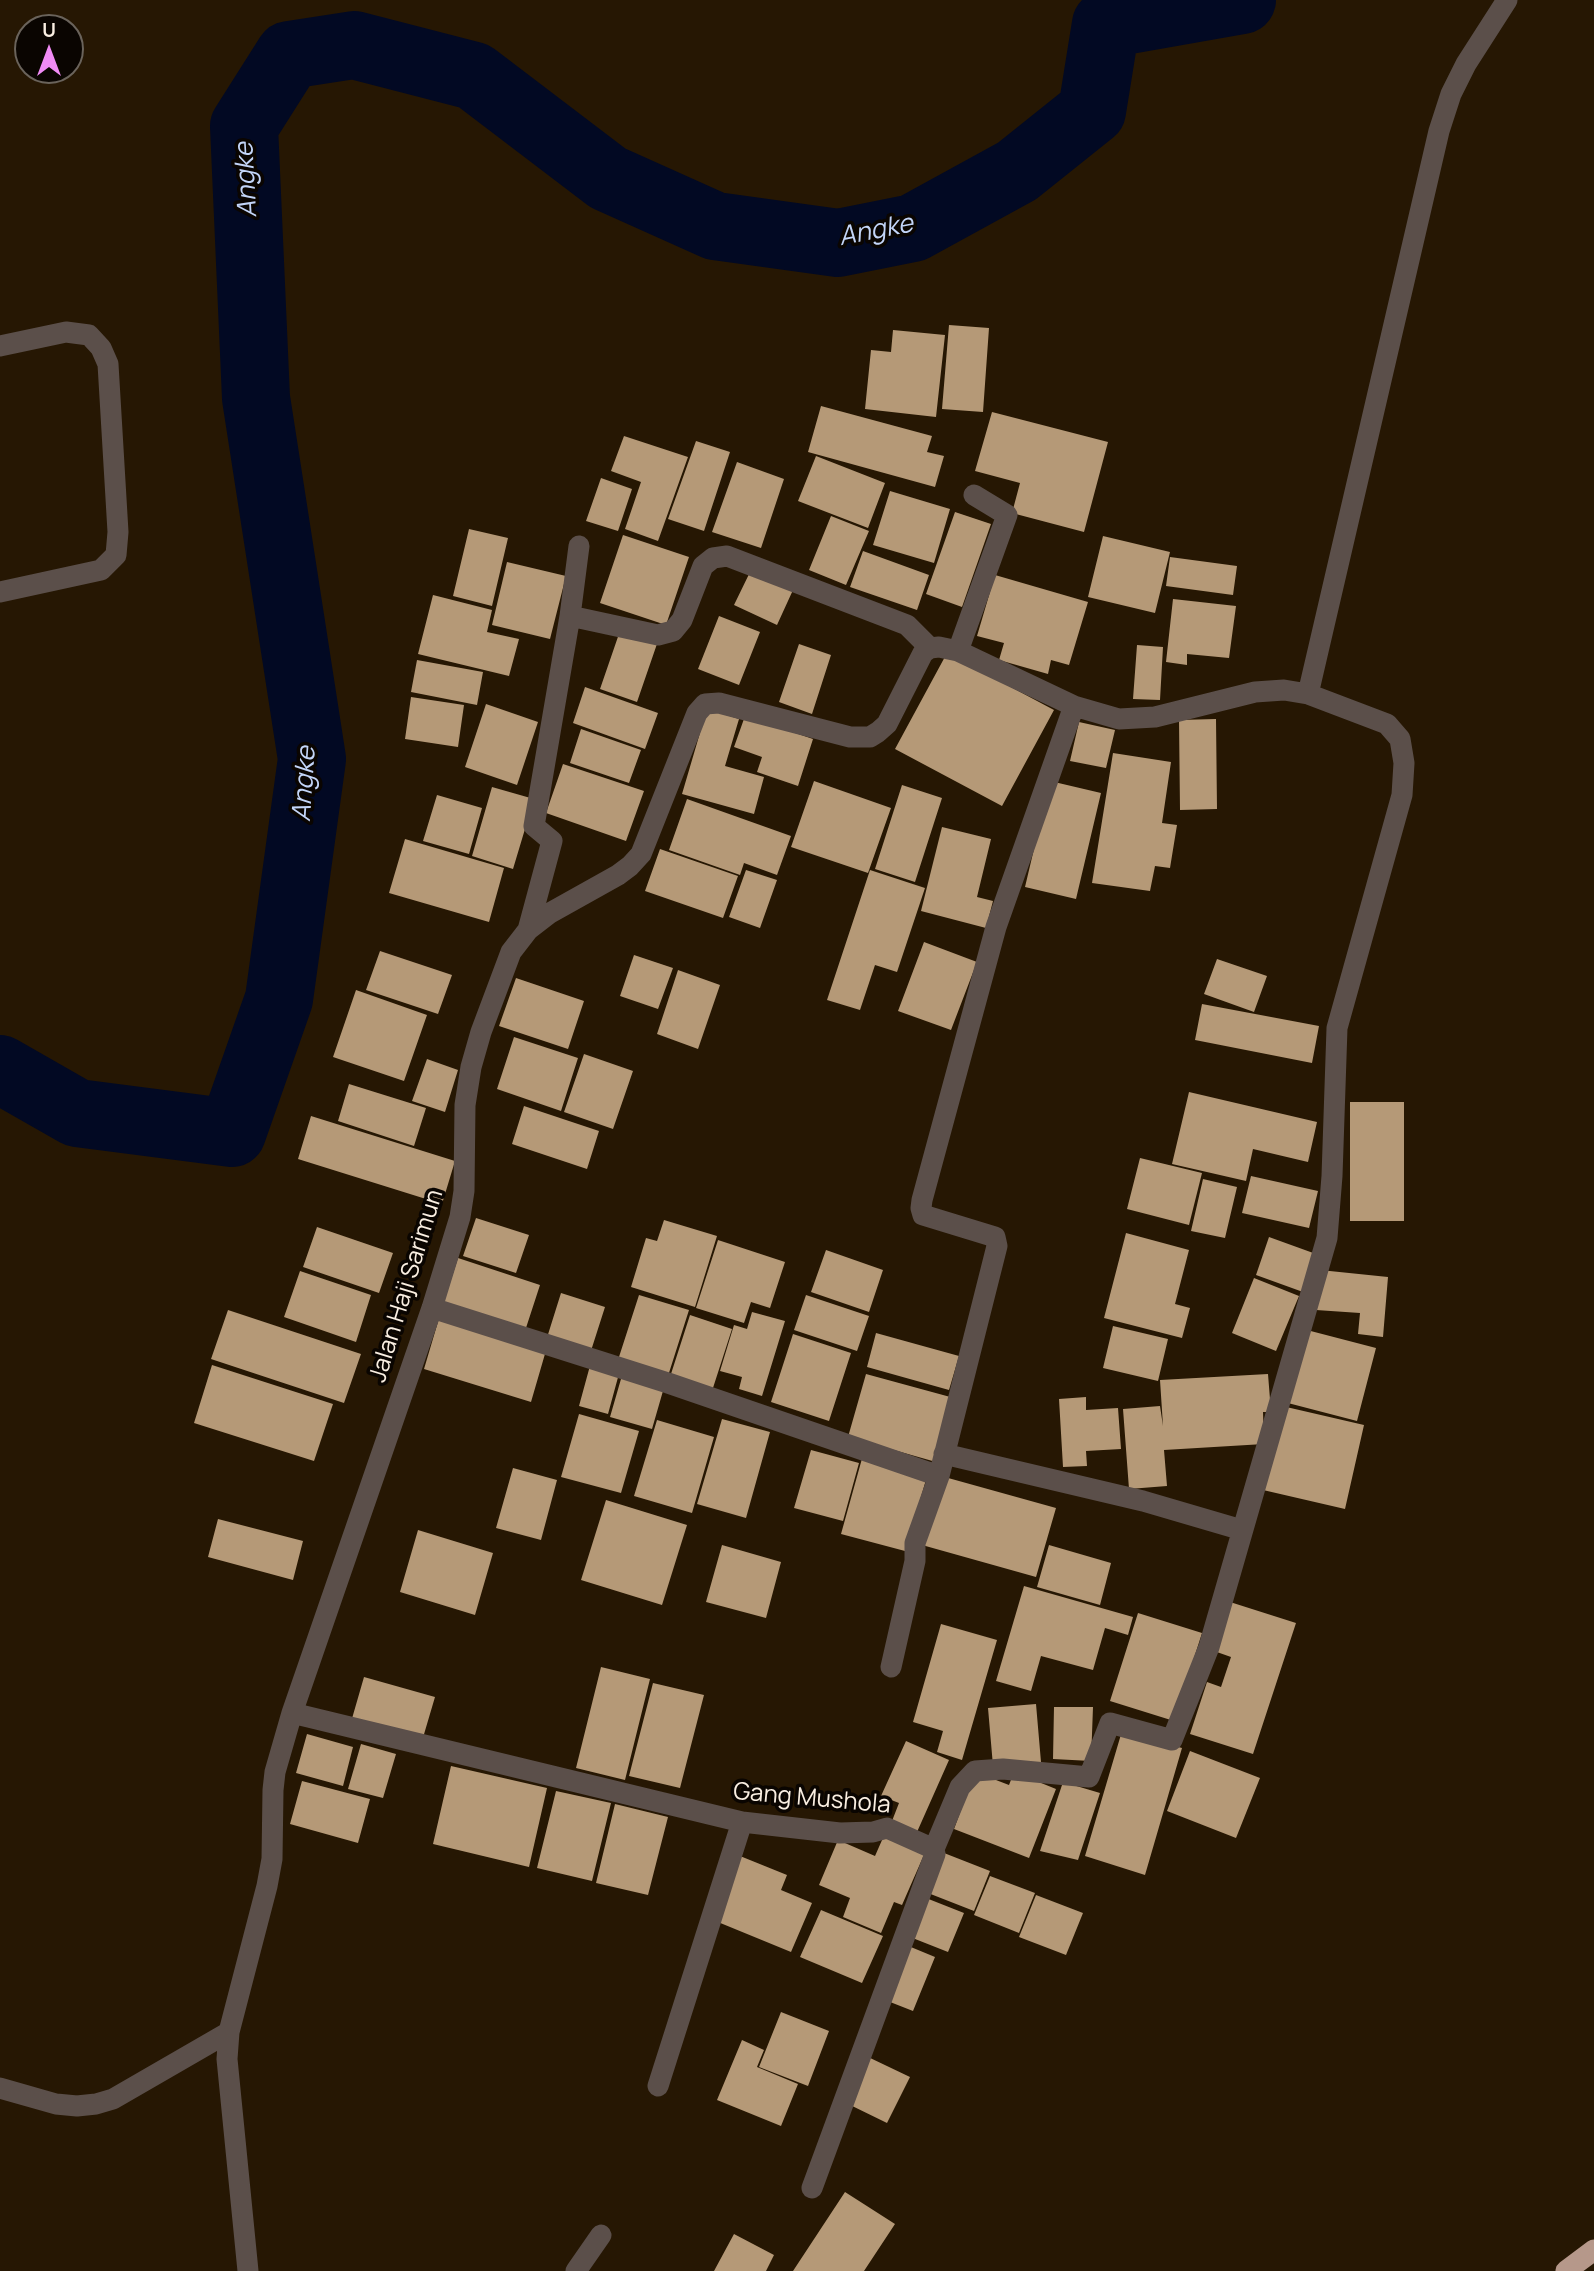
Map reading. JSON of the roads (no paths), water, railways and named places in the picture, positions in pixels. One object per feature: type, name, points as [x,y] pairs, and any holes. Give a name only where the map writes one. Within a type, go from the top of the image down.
[{"type":"highway","points":[[1566,2271],[1594,2250]]},
{"type":"street","points":[[1308,694],[1439,131],[1451,94],[1461,74],[1507,0]]},
{"type":"street","points":[[0,346],[66,332],[89,335],[101,348],[108,363],[118,532],[116,555],[101,570],[0,592]]},
{"type":"street","points":[[958,651],[1007,515],[974,495]]},
{"type":"street","points":[[528,930],[552,841],[534,826],[570,616],[579,546]]},
{"type":"street","points":[[570,616],[658,635],[673,631],[682,620],[703,566],[713,558],[727,556],[907,625],[930,648],[947,647],[958,651],[1074,706],[1119,719],[1155,717],[1255,692],[1284,690],[1308,694],[1387,724],[1400,739],[1404,763],[1402,795],[1337,1028],[1327,1238],[1209,1647],[1172,1740],[1110,1723],[1089,1777],[1003,1769],[975,1771],[960,1787],[933,1850],[935,1854],[812,2188]]},
{"type":"street","name":"Jalan Haji Sarimun","points":[[248,2271],[227,2059],[229,2032],[272,1859],[275,1772],[292,1713],[432,1308],[460,1217],[464,1191],[465,1105],[471,1067],[511,952],[528,930],[550,913],[618,875],[641,854],[697,713],[705,704],[719,703],[849,737],[870,737],[887,724],[923,653],[930,648]]},
{"type":"street","points":[[891,1667],[915,1561],[915,1543],[939,1476],[998,1241],[995,1237],[923,1215],[922,1200],[996,927],[1074,706]]},
{"type":"street","points":[[432,1308],[668,1383],[939,1476]]},
{"type":"street","points":[[944,1454],[1143,1501],[1242,1530]]},
{"type":"street","name":"Gang Mushola","points":[[292,1713],[742,1822],[839,1833],[873,1832],[887,1828],[933,1850]]},
{"type":"street","points":[[658,2086],[742,1822]]},
{"type":"street","points":[[0,2088],[56,2104],[96,2104],[113,2099],[229,2032]]},
{"type":"street","points":[[576,2271],[601,2235]]},
{"type":"waterway","name":"Angke","points":[[0,1069],[77,1113],[232,1133],[279,999],[312,759],[256,398],[244,126],[289,55],[354,45],[474,76],[608,178],[715,226],[838,243],[913,228],[1017,171],[1092,111],[1106,24],[1242,0]]}]
